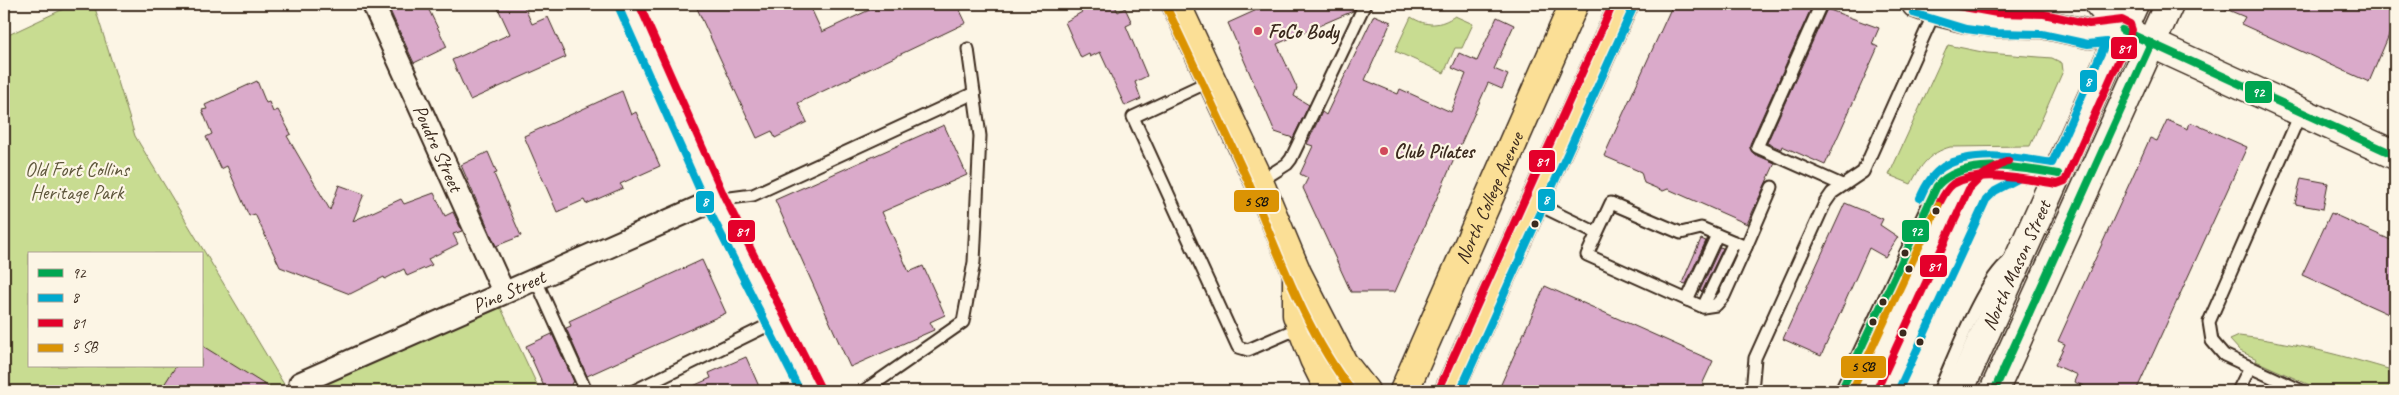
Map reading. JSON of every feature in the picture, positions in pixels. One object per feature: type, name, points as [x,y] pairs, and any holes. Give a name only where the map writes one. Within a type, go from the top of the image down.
[{"type":"highway","points":[[1176,4],[1210,81],[1259,182],[1297,273],[1330,391]]},
{"type":"highway","name":"North College Avenue","points":[[1404,391],[1574,4]]},
{"type":"highway","name":"North College Avenue","points":[[1449,391],[1624,4]]},
{"type":"highway","points":[[1310,320],[1365,391]]},
{"type":"street","name":"Poudre Street","points":[[373,4],[503,292]]},
{"type":"street","points":[[628,4],[715,200],[810,391]]},
{"type":"street","points":[[2099,4],[2122,30],[2395,155]]},
{"type":"street","name":"North Mason Street","points":[[1959,391],[2134,4]]},
{"type":"street","points":[[1994,391],[2168,4]]},
{"type":"street","points":[[1925,8],[1967,19],[2043,24],[2089,34],[2122,30]]},
{"type":"street","name":"Pine Street","points":[[300,382],[715,200]]},
{"type":"lane","points":[[1259,182],[1288,164],[1291,159],[1365,4]]},
{"type":"lane","points":[[1822,4],[1757,147],[1842,185]]},
{"type":"lane","points":[[1752,391],[1755,358],[1825,203],[1832,193],[1863,172],[1925,8]]},
{"type":"lane","points":[[864,391],[963,322],[974,262],[980,136],[968,49]]},
{"type":"lane","points":[[1210,81],[1133,118],[1238,347],[1248,350],[1310,320]]},
{"type":"lane","points":[[715,200],[753,195],[974,93]]},
{"type":"lane","points":[[2301,112],[2210,322],[2212,341],[2224,355],[2302,391]]},
{"type":"lane","points":[[1841,391],[1936,186],[1950,174],[1966,168],[2028,168],[2058,174]]},
{"type":"lane","points":[[1887,391],[1978,194],[1988,183],[2015,169]]},
{"type":"lane","points":[[1746,247],[1701,228],[1681,233],[1611,203],[1587,256],[1703,307],[1716,305],[1724,296],[1746,247],[1772,188]]},
{"type":"lane","points":[[1534,203],[1597,233]]},
{"type":"lane","points":[[1687,300],[1717,235]]},
{"type":"lane","points":[[1703,307],[1734,242]]},
{"type":"lane","points":[[1939,391],[1987,286],[2001,267],[2024,250]]},
{"type":"lane","points":[[535,278],[586,391]]},
{"type":"lane","points":[[634,391],[775,322]]},
{"type":"lane","points":[[2238,391],[2250,367]]},
{"type":"green space","name":"Old Fort Collins Heritage Park","points":[[74,4],[95,8],[135,136],[288,391],[4,391],[4,37]]},
{"type":"green space","points":[[1455,16],[1473,24],[1462,48],[1455,48],[1444,73],[1395,51],[1411,17],[1428,24],[1433,24],[1444,22]]},
{"type":"green space","points":[[1948,45],[1987,53],[2052,58],[2062,63],[2063,71],[2030,146],[1950,147],[1931,156],[1918,171],[1911,184],[1889,175]]},
{"type":"green space","points":[[501,308],[540,391],[297,391]]},
{"type":"green space","points":[[2239,336],[2318,350],[2395,371],[2395,391],[2323,391],[2256,361],[2257,359],[2240,351],[2230,340]]},
{"type":"building","points":[[387,4],[426,4],[447,47],[414,63]]},
{"type":"building","points":[[496,4],[523,4],[532,24],[548,17],[566,57],[470,100],[452,60],[510,34]]},
{"type":"building","points":[[695,4],[809,4],[822,32],[882,4],[957,4],[966,23],[798,103],[807,122],[775,138],[772,131],[757,138]]},
{"type":"building","points":[[1079,4],[1114,4],[1118,12],[1125,8],[1132,23],[1126,26],[1147,76],[1135,82],[1141,99],[1125,106],[1100,52],[1090,57],[1089,54],[1081,58],[1065,22],[1082,12]]},
{"type":"building","points":[[1270,4],[1357,4],[1353,11],[1277,44],[1297,88],[1294,96],[1309,105],[1293,138],[1275,132],[1228,23]]},
{"type":"building","points":[[1673,4],[1813,4],[1750,144],[1754,154],[1775,163],[1747,224],[1668,189],[1663,191],[1644,183],[1641,172],[1604,156]]},
{"type":"building","points":[[2214,4],[2395,4],[2395,21],[2369,82],[2241,24],[2245,17]]},
{"type":"building","points":[[1827,9],[1879,28],[1872,44],[1878,47],[1825,165],[1782,146],[1781,149],[1767,143]]},
{"type":"building","points":[[1374,15],[1391,22],[1365,80],[1398,94],[1400,89],[1451,112],[1466,74],[1452,68],[1459,53],[1477,61],[1497,17],[1514,25],[1494,69],[1508,75],[1502,89],[1488,83],[1395,292],[1351,292],[1303,188],[1308,178],[1300,174],[1313,146],[1307,144],[1322,112],[1326,115]]},
{"type":"building","points":[[257,81],[266,103],[269,102],[273,112],[278,110],[291,134],[287,136],[330,210],[339,185],[364,194],[353,221],[401,199],[404,204],[434,193],[445,216],[453,212],[462,231],[453,234],[458,244],[428,259],[432,265],[407,276],[404,269],[350,294],[280,267],[255,214],[249,216],[227,166],[221,169],[206,137],[212,134],[202,110],[207,109],[205,105]]},
{"type":"building","points":[[622,91],[631,115],[636,112],[660,166],[620,184],[623,188],[586,204],[584,200],[557,212],[524,136]]},
{"type":"building","points":[[2167,120],[2188,129],[2190,122],[2247,147],[2136,391],[2095,391],[2074,382],[2077,375],[2055,365],[2065,344],[2058,341],[2150,138],[2157,141]]},
{"type":"building","points":[[944,125],[967,175],[882,212],[909,272],[923,266],[945,315],[930,322],[934,330],[850,367],[775,200]]},
{"type":"building","points":[[488,152],[497,173],[494,174],[521,236],[496,246],[461,165]]},
{"type":"building","points":[[2301,178],[2328,183],[2323,209],[2295,204]]},
{"type":"building","points":[[1845,203],[1883,219],[1880,225],[1898,237],[1885,257],[1869,248],[1821,356],[1783,339]]},
{"type":"building","points":[[2331,213],[2395,242],[2395,317],[2302,275]]},
{"type":"building","points":[[1701,239],[1706,241],[1686,284],[1682,283]]},
{"type":"building","points":[[1720,247],[1723,248],[1702,292],[1700,290]]},
{"type":"building","points":[[702,260],[726,313],[587,376],[566,328],[571,326],[569,321]]},
{"type":"building","points":[[1545,286],[1713,361],[1699,391],[1498,391]]},
{"type":"building","points":[[552,334],[574,382],[571,384],[574,391],[546,391],[526,346]]},
{"type":"building","points":[[202,346],[275,391],[160,391],[175,368],[202,368]]},
{"type":"building","points":[[746,357],[761,391],[682,391],[711,378],[709,373]]},
{"type":"transit line","name":"81","points":[[639,4],[724,196],[820,387]]},
{"type":"transit line","name":"81","points":[[1440,387],[1613,4]]},
{"type":"transit line","name":"81","points":[[1938,206],[1944,194],[1953,184],[1976,177],[2019,178],[2057,184],[2065,181],[2132,30],[2130,24],[2122,20],[2089,24],[2044,14],[1997,13],[1947,4]]},
{"type":"transit line","name":"8","points":[[619,8],[706,204],[800,391]]},
{"type":"transit line","points":[[1167,8],[1241,165],[1307,319],[1352,391]]},
{"type":"transit line","name":"8","points":[[1460,391],[1633,8]]},
{"type":"transit line","name":"8","points":[[1913,13],[1966,29],[1996,33],[2042,34],[2088,44],[2106,42],[2052,163],[1997,156],[1955,161],[1935,173],[1920,198]]},
{"type":"transit line","name":"92","points":[[2122,30],[2395,155]]},
{"type":"transit line","name":"92","points":[[1994,391],[2151,43]]},
{"type":"transit line","name":"81","points":[[1878,387],[1969,189],[1983,175],[2008,161]]},
{"type":"transit line","name":"92","points":[[1841,391],[1937,186],[1948,177],[1977,167],[2011,167],[2058,174]]},
{"type":"transit line","name":"8","points":[[1898,391],[1986,200],[1995,191],[2018,179]]},
{"type":"transit line","points":[[1852,391],[1938,206]]},
{"type":"place","name":"FoCo Body","points":[[1258,31]]},
{"type":"place","name":"Club Pilates","points":[[1384,151]]}]
